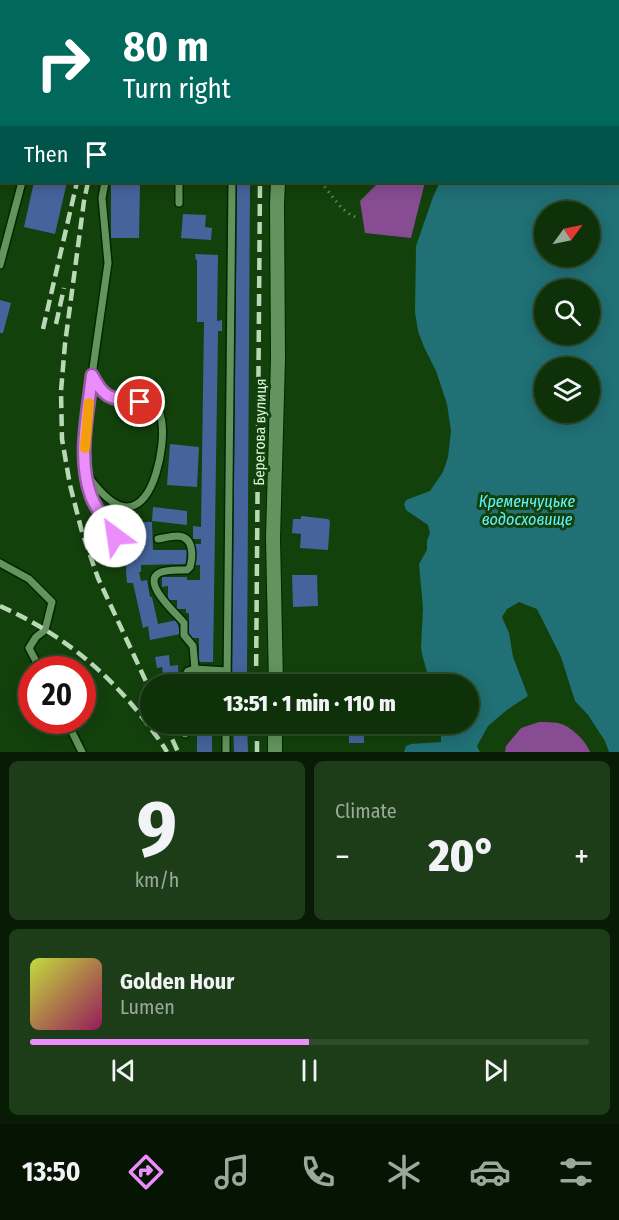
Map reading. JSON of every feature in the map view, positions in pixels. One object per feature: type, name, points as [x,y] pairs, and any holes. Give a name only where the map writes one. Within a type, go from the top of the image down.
[{"type":"street","name":"Берегова вулиця","points":[[276,674],[273,538],[278,359],[276,204],[278,183]]},
{"type":"street","points":[[275,734],[275,752]]},
{"type":"lane","points":[[0,265],[22,183]]},
{"type":"lane","points":[[105,183],[102,198],[108,263],[92,375],[85,472],[92,497],[115,536]]},
{"type":"lane","points":[[179,183],[179,203]]},
{"type":"lane","points":[[186,674],[195,669],[227,671],[232,183]]},
{"type":"lane","points":[[85,472],[99,490],[111,500],[125,507],[136,505],[146,497],[156,474],[161,448],[162,425],[159,410],[140,402],[108,398],[92,375]]},
{"type":"lane","points":[[158,538],[180,536],[185,538],[192,549],[190,567],[187,570],[159,573],[155,575],[154,581],[157,592],[184,623],[184,635],[193,646],[195,669]]},
{"type":"lane","points":[[0,563],[29,579],[52,602],[45,630],[36,637],[29,648],[33,656]]},
{"type":"lane","points":[[73,734],[82,752]]},
{"type":"lane","points":[[226,734],[226,752]]},
{"type":"path","points":[[322,183],[352,216],[359,218]]},
{"type":"shaded area","points":[[374,183],[425,183],[411,238],[365,233],[360,201],[377,184]]},
{"type":"shaded area","points":[[539,722],[558,723],[568,727],[581,738],[590,752],[505,752],[506,746],[521,728]]},
{"type":"water","name":"Кременчуцьке водосховище","points":[[440,183],[619,183],[619,752],[609,752],[605,741],[588,715],[575,701],[561,657],[537,609],[519,602],[507,609],[502,617],[509,633],[513,657],[528,696],[488,726],[477,746],[480,752],[404,752],[406,746],[411,744],[441,742],[441,734],[479,734],[479,674],[428,674],[421,648],[423,608],[419,564],[427,550],[430,533],[428,525],[406,510],[404,504],[406,500],[430,491],[443,472],[448,457],[451,431],[447,404],[436,371],[418,331],[415,312],[416,246]]},
{"type":"building","points":[[34,183],[67,183],[55,234],[24,227]]},
{"type":"building","points":[[111,183],[140,183],[139,238],[111,238]]},
{"type":"building","points":[[237,183],[250,183],[247,674],[232,674]]},
{"type":"building","points":[[183,214],[206,215],[205,227],[212,228],[211,240],[181,238]]},
{"type":"building","points":[[195,254],[218,255],[217,321],[222,320],[222,331],[218,331],[213,662],[199,662],[199,638],[189,638],[189,613],[186,613],[186,609],[177,609],[177,600],[168,600],[168,586],[162,587],[162,577],[187,577],[187,580],[200,580],[200,565],[192,565],[192,544],[201,544],[201,539],[193,539],[193,526],[201,527],[204,322],[197,322],[197,260]]},
{"type":"building","points":[[0,300],[11,303],[3,333],[0,333]]},
{"type":"building","points":[[170,444],[199,447],[197,487],[167,485]]},
{"type":"building","points":[[153,507],[187,511],[187,525],[152,521]]},
{"type":"building","points":[[301,516],[330,521],[328,550],[300,548],[301,534],[292,533],[293,519],[301,519]]},
{"type":"building","points":[[138,522],[152,522],[153,550],[187,550],[186,564],[141,565],[141,572],[139,572],[141,581],[147,580],[158,624],[177,620],[180,634],[150,640],[148,626],[143,628],[133,583],[127,583],[126,571],[127,541],[133,541],[132,532],[139,531]]},
{"type":"building","points":[[292,575],[317,575],[318,606],[293,607]]},
{"type":"building","points":[[169,655],[170,666],[178,665],[178,674],[163,674],[162,667],[157,668],[155,657]]},
{"type":"building","points":[[197,734],[212,734],[212,752],[197,752]]},
{"type":"building","points":[[233,734],[247,734],[248,752],[234,752]]},
{"type":"building","points":[[349,736],[364,736],[364,743],[349,743]]},
{"type":"railway","points":[[43,329],[77,183]]},
{"type":"railway","points":[[88,183],[65,344],[61,391],[62,439],[70,485],[82,532],[98,578],[143,674]]},
{"type":"railway","points":[[256,674],[260,183]]},
{"type":"railway","points":[[56,324],[64,288]]},
{"type":"railway","points":[[0,606],[62,641],[98,670],[131,703],[167,752]]},
{"type":"railway","points":[[170,734],[178,752]]},
{"type":"railway","points":[[257,734],[257,752]]},
{"type":"slow traffic","points":[[85,448],[89,403]]},
{"type":"route","points":[[115,536],[92,497],[85,472],[85,445],[92,375],[108,398],[140,402]]}]
